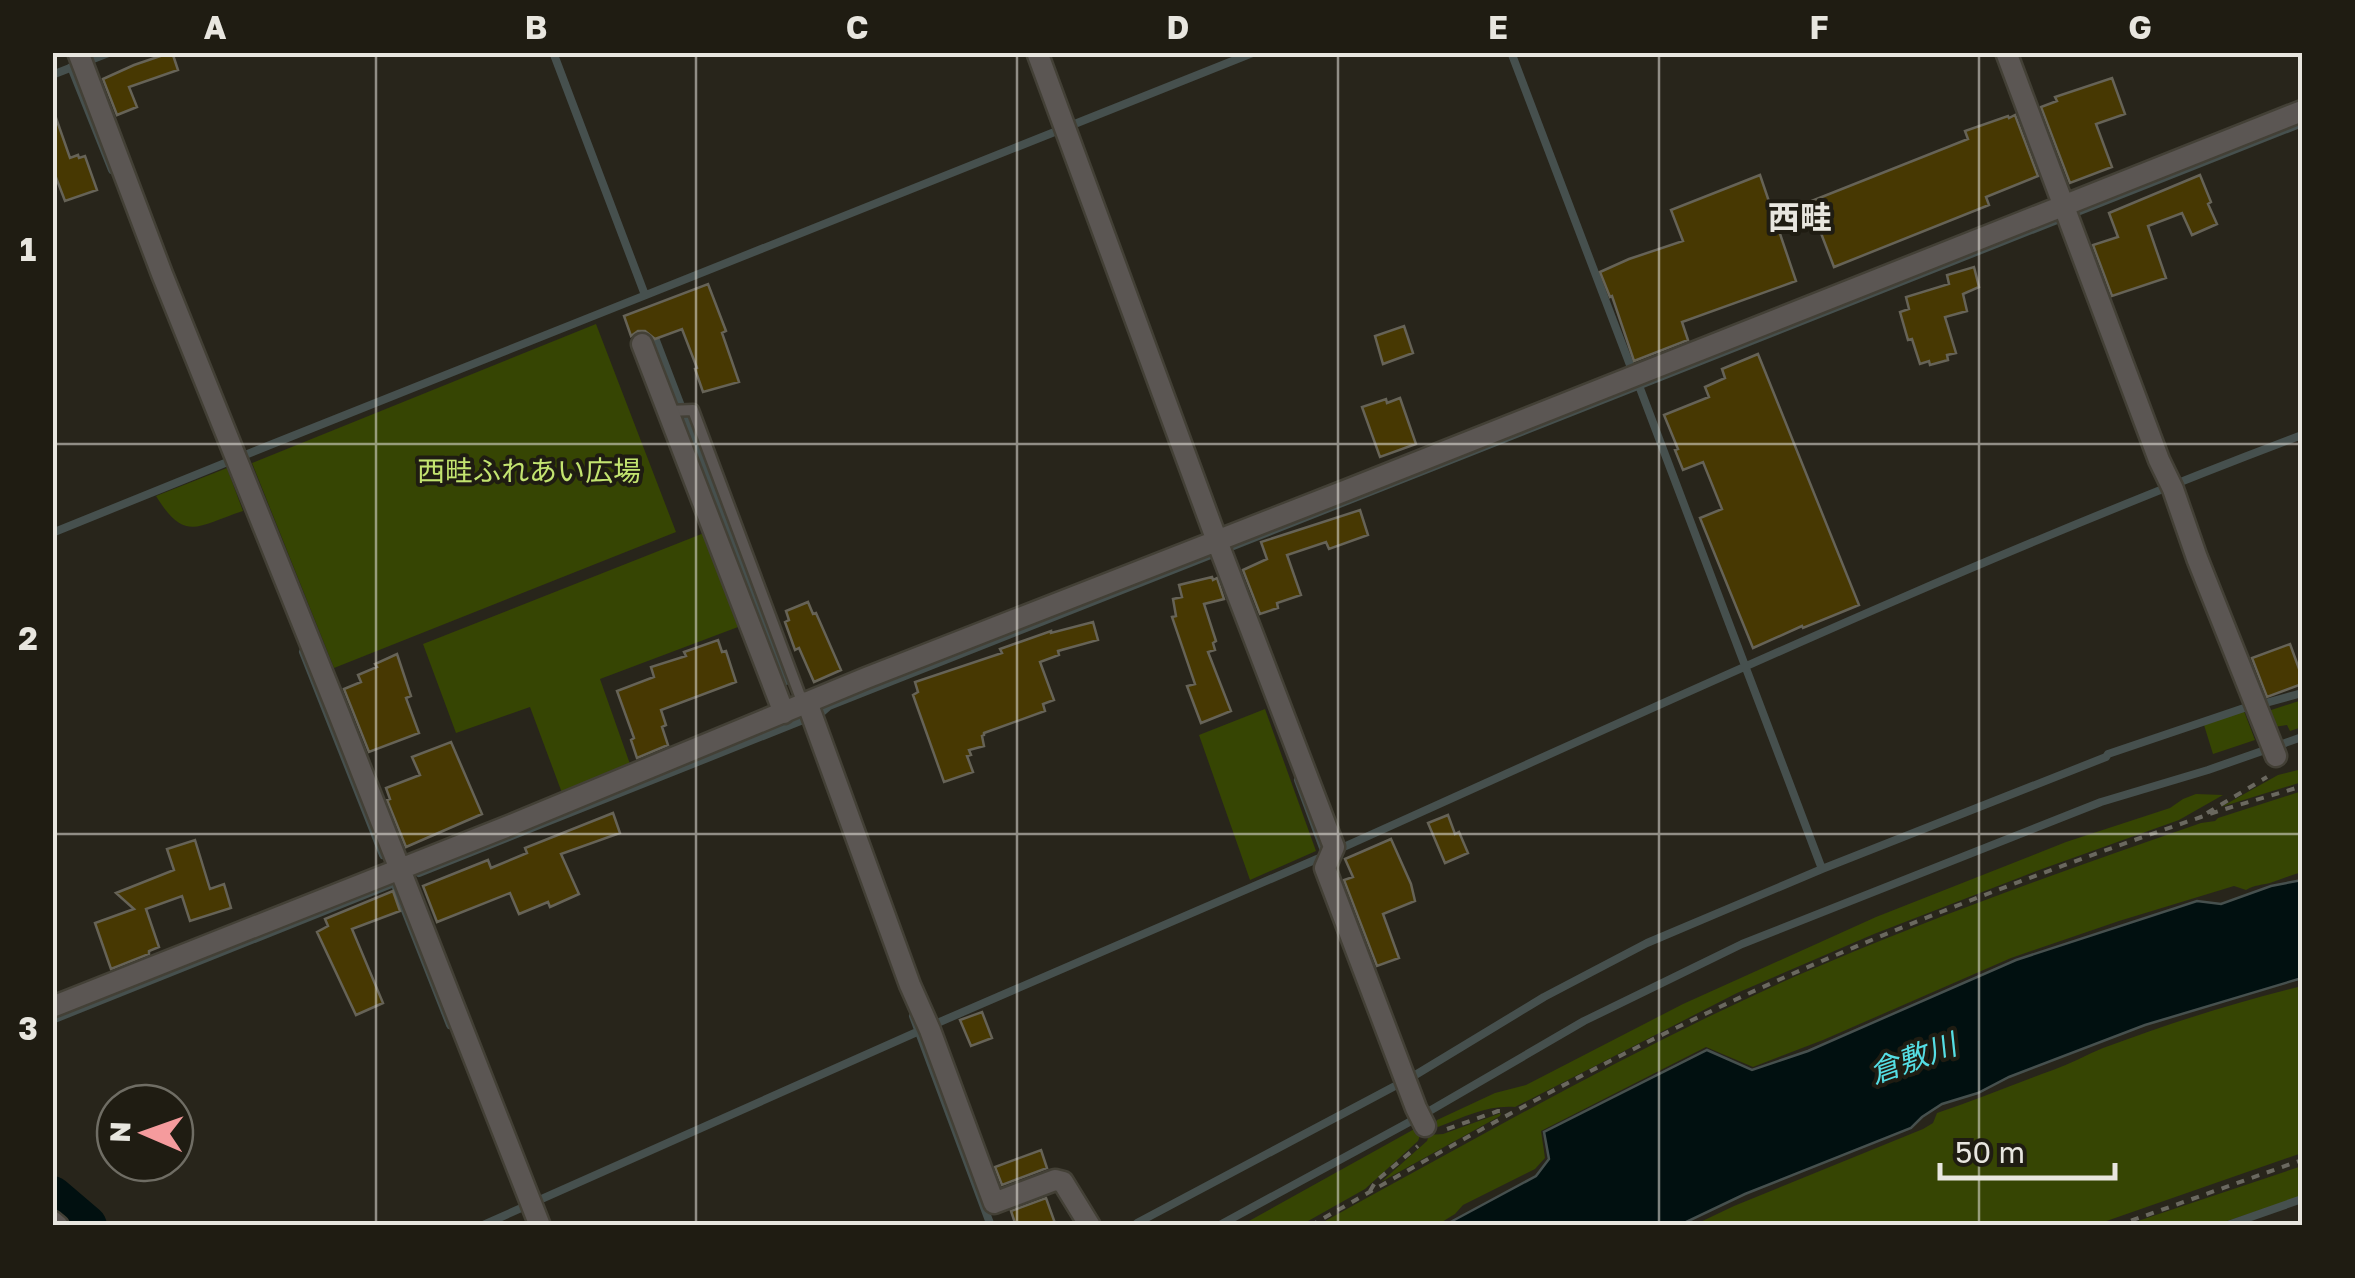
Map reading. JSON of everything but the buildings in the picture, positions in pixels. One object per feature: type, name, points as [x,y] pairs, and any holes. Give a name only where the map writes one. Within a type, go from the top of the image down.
[{"type":"street","points":[[1038,52],[1334,846],[1325,868],[1423,1122]]},
{"type":"street","points":[[2006,52],[2159,460],[2273,748]]},
{"type":"street","points":[[81,60],[169,292],[534,1210]]},
{"type":"street","points":[[52,1007],[1220,548],[1936,256],[2066,215],[2302,111]]},
{"type":"street","points":[[642,344],[678,411],[804,710],[994,1204],[1055,1180],[1063,1182],[1090,1226]]},
{"type":"street","points":[[52,1221],[58,1226]]},
{"type":"path","points":[[2204,816],[2269,776],[2277,766],[2273,748]]},
{"type":"path","points":[[1310,1226],[1507,1116],[1696,1018],[1790,975],[2014,883],[2302,786]]},
{"type":"path","points":[[1423,1122],[1440,1131],[1498,1111],[1507,1116]]},
{"type":"path","points":[[1369,1192],[1376,1181],[1425,1140],[1423,1122]]},
{"type":"path","points":[[2116,1226],[2302,1160]]},
{"type":"green space","name":"西畦ふれあい広場","points":[[596,324],[676,532],[334,668],[252,463]]},
{"type":"green space","points":[[227,468],[243,511],[193,527],[175,520],[156,496]]},
{"type":"green space","points":[[704,533],[738,627],[600,679],[630,764],[562,793],[530,707],[456,733],[423,644]]},
{"type":"green space","points":[[2302,700],[2302,727],[2290,731],[2287,725],[2274,727],[2268,711]]},
{"type":"green space","points":[[1265,709],[1316,851],[1250,880],[1199,735]]},
{"type":"green space","points":[[2244,711],[2255,740],[2213,754],[2204,725]]},
{"type":"green space","points":[[2302,769],[2302,782],[2221,807],[2278,775]]},
{"type":"green space","points":[[2302,791],[2302,872],[2246,890],[2234,886],[2011,958],[1753,1067],[1706,1047],[1541,1131],[1545,1158],[1535,1169],[1463,1205],[1437,1225],[1318,1225],[1614,1064],[1796,976],[2048,877]]},
{"type":"green space","points":[[2196,794],[2223,795],[2179,820],[1874,934],[1737,993],[1515,1107],[1485,1110],[1438,1127],[1434,1125],[1437,1120],[1495,1093],[1526,1085],[1683,1004],[1876,917],[2066,842],[2170,808]]},
{"type":"green space","points":[[2302,986],[2302,1153],[2095,1225],[1694,1225],[1923,1129],[1933,1123],[1937,1113],[2152,1030]]},
{"type":"green space","points":[[1501,1113],[1381,1182],[1429,1135],[1443,1134]]},
{"type":"green space","points":[[1418,1127],[1418,1141],[1365,1189],[1301,1225],[1240,1226]]},
{"type":"green space","points":[[2302,1166],[2302,1196],[2215,1225],[2126,1225]]},
{"type":"water","name":"倉敷川","points":[[2302,880],[2302,978],[2145,1025],[2009,1077],[1978,1093],[1942,1104],[1911,1128],[1745,1194],[1680,1225],[1445,1225],[1536,1176],[1549,1159],[1544,1132],[1707,1050],[1752,1070],[1808,1051],[2016,960],[2197,901],[2221,904],[2271,886]]},
{"type":"waterway","points":[[52,75],[111,52]]},
{"type":"waterway","points":[[553,52],[645,295]]},
{"type":"waterway","points":[[240,457],[1255,52]]},
{"type":"waterway","points":[[1511,52],[1630,365]]},
{"type":"waterway","points":[[71,67],[112,170]]},
{"type":"waterway","points":[[419,873],[821,713],[829,706],[2302,123]]},
{"type":"waterway","points":[[652,330],[786,681]]},
{"type":"waterway","points":[[1638,383],[1822,869]]},
{"type":"waterway","points":[[1337,850],[1937,583],[2302,435]]},
{"type":"waterway","points":[[52,533],[230,461]]},
{"type":"waterway","points":[[303,652],[383,855]]},
{"type":"waterway","points":[[2262,704],[2302,693]]},
{"type":"waterway","points":[[1137,1223],[1412,1077],[1544,997],[1647,943],[2108,754],[2250,706]]},
{"type":"waterway","points":[[1218,1226],[1426,1113],[1584,1021],[1742,944],[2101,802],[2302,737]]},
{"type":"waterway","points":[[1298,780],[1326,856]]},
{"type":"waterway","points":[[481,1226],[1324,856]]},
{"type":"waterway","points":[[393,880],[450,1025]]},
{"type":"waterway","points":[[52,1020],[394,883]]},
{"type":"waterway","points":[[913,1016],[991,1226]]},
{"type":"waterway","points":[[52,1197],[86,1226]]},
{"type":"waterway","points":[[2225,1226],[2302,1199]]},
{"type":"district","name":"西畦","points":[[1800,218]]}]
